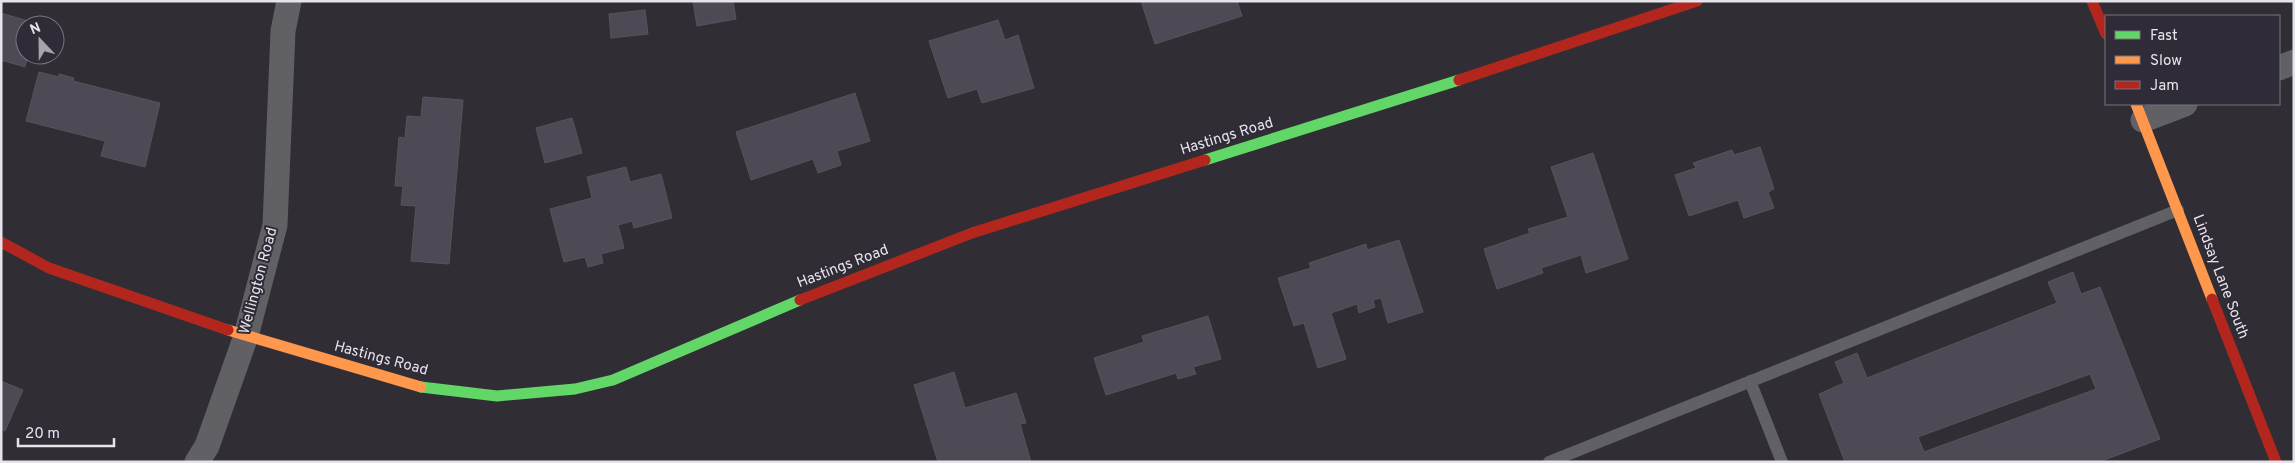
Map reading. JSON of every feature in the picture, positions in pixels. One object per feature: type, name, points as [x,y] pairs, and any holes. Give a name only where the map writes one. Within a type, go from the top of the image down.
[{"type":"street","name":"Wellington Road","points":[[197,462],[207,446],[246,336],[275,225],[283,31],[288,1]]},
{"type":"street","name":"Hastings Road","points":[[1,242],[49,268],[246,336],[420,387],[498,396],[575,389],[613,380],[790,303],[972,233],[1532,57],[1697,1]]},
{"type":"street","points":[[2092,1],[2105,32]]},
{"type":"street","points":[[2280,68],[2294,62]]},
{"type":"street","points":[[2140,112],[2179,105]]},
{"type":"street","name":"Lindsay Lane South","points":[[2140,112],[2276,462]]},
{"type":"lane","points":[[1549,462],[2178,210]]},
{"type":"lane","points":[[1750,381],[1782,462]]},
{"type":"building","points":[[693,1],[733,1],[736,19],[697,26]]},
{"type":"building","points":[[1141,1],[1237,1],[1242,16],[1155,44]]},
{"type":"building","points":[[645,10],[648,34],[611,38],[609,14]]},
{"type":"building","points":[[1,13],[15,17],[15,64],[1,60]]},
{"type":"building","points":[[998,20],[1005,40],[1018,35],[1034,88],[982,103],[977,89],[948,98],[929,41]]},
{"type":"building","points":[[39,72],[59,77],[59,74],[74,78],[73,81],[160,103],[145,167],[101,156],[105,141],[26,121]]},
{"type":"building","points":[[855,93],[870,141],[837,151],[841,165],[818,173],[813,159],[751,180],[736,132]]},
{"type":"building","points":[[423,97],[463,100],[449,264],[411,261],[416,206],[401,205],[403,186],[395,186],[399,137],[405,138],[407,116],[421,117]]},
{"type":"building","points":[[572,118],[582,153],[545,163],[536,128]]},
{"type":"building","points":[[1760,147],[1774,189],[1768,192],[1774,208],[1744,218],[1738,200],[1689,216],[1675,175],[1696,168],[1693,163],[1732,150],[1734,155]]},
{"type":"building","points":[[1593,153],[1628,259],[1586,273],[1581,255],[1541,268],[1543,273],[1497,289],[1484,249],[1530,233],[1528,229],[1568,217],[1551,167]]},
{"type":"building","points":[[626,167],[630,182],[661,174],[672,218],[634,228],[632,221],[618,225],[624,248],[601,254],[603,263],[588,267],[585,257],[564,262],[550,209],[592,198],[587,177]]},
{"type":"building","points":[[1399,240],[1423,312],[1388,323],[1381,298],[1373,300],[1375,307],[1359,313],[1357,304],[1331,313],[1346,359],[1318,368],[1304,323],[1294,326],[1278,278],[1311,268],[1309,263],[1366,244],[1367,250]]},
{"type":"building","points":[[2073,272],[2081,294],[2100,287],[2160,439],[2099,462],[1845,462],[1819,394],[1844,383],[1835,362],[1857,353],[1867,378],[2057,303],[2048,282]],"holes":[[[2090,374],[2096,389],[1924,452],[1918,437]]]},
{"type":"building","points":[[1208,316],[1221,359],[1193,367],[1196,374],[1178,379],[1176,373],[1106,395],[1094,358],[1144,342],[1142,336]]},
{"type":"building","points":[[954,372],[965,408],[1016,393],[1026,423],[1020,424],[1031,462],[938,462],[914,385]]},
{"type":"building","points":[[1,381],[23,390],[5,431],[1,429]]},
{"type":"traffic: fast","points":[[1205,160],[1459,80]]},
{"type":"traffic: fast","points":[[421,387],[497,396],[575,389],[613,380],[800,300]]},
{"type":"traffic: slow","points":[[2136,105],[2212,299]]},
{"type":"traffic: slow","points":[[228,330],[421,387]]},
{"type":"traffic: jam","points":[[1459,80],[1697,1]]},
{"type":"traffic: jam","points":[[2092,1],[2105,32]]},
{"type":"traffic: jam","points":[[800,300],[972,233],[1205,160]]},
{"type":"traffic: jam","points":[[1,242],[49,268],[228,330]]},
{"type":"traffic: jam","points":[[2212,299],[2276,462]]}]
